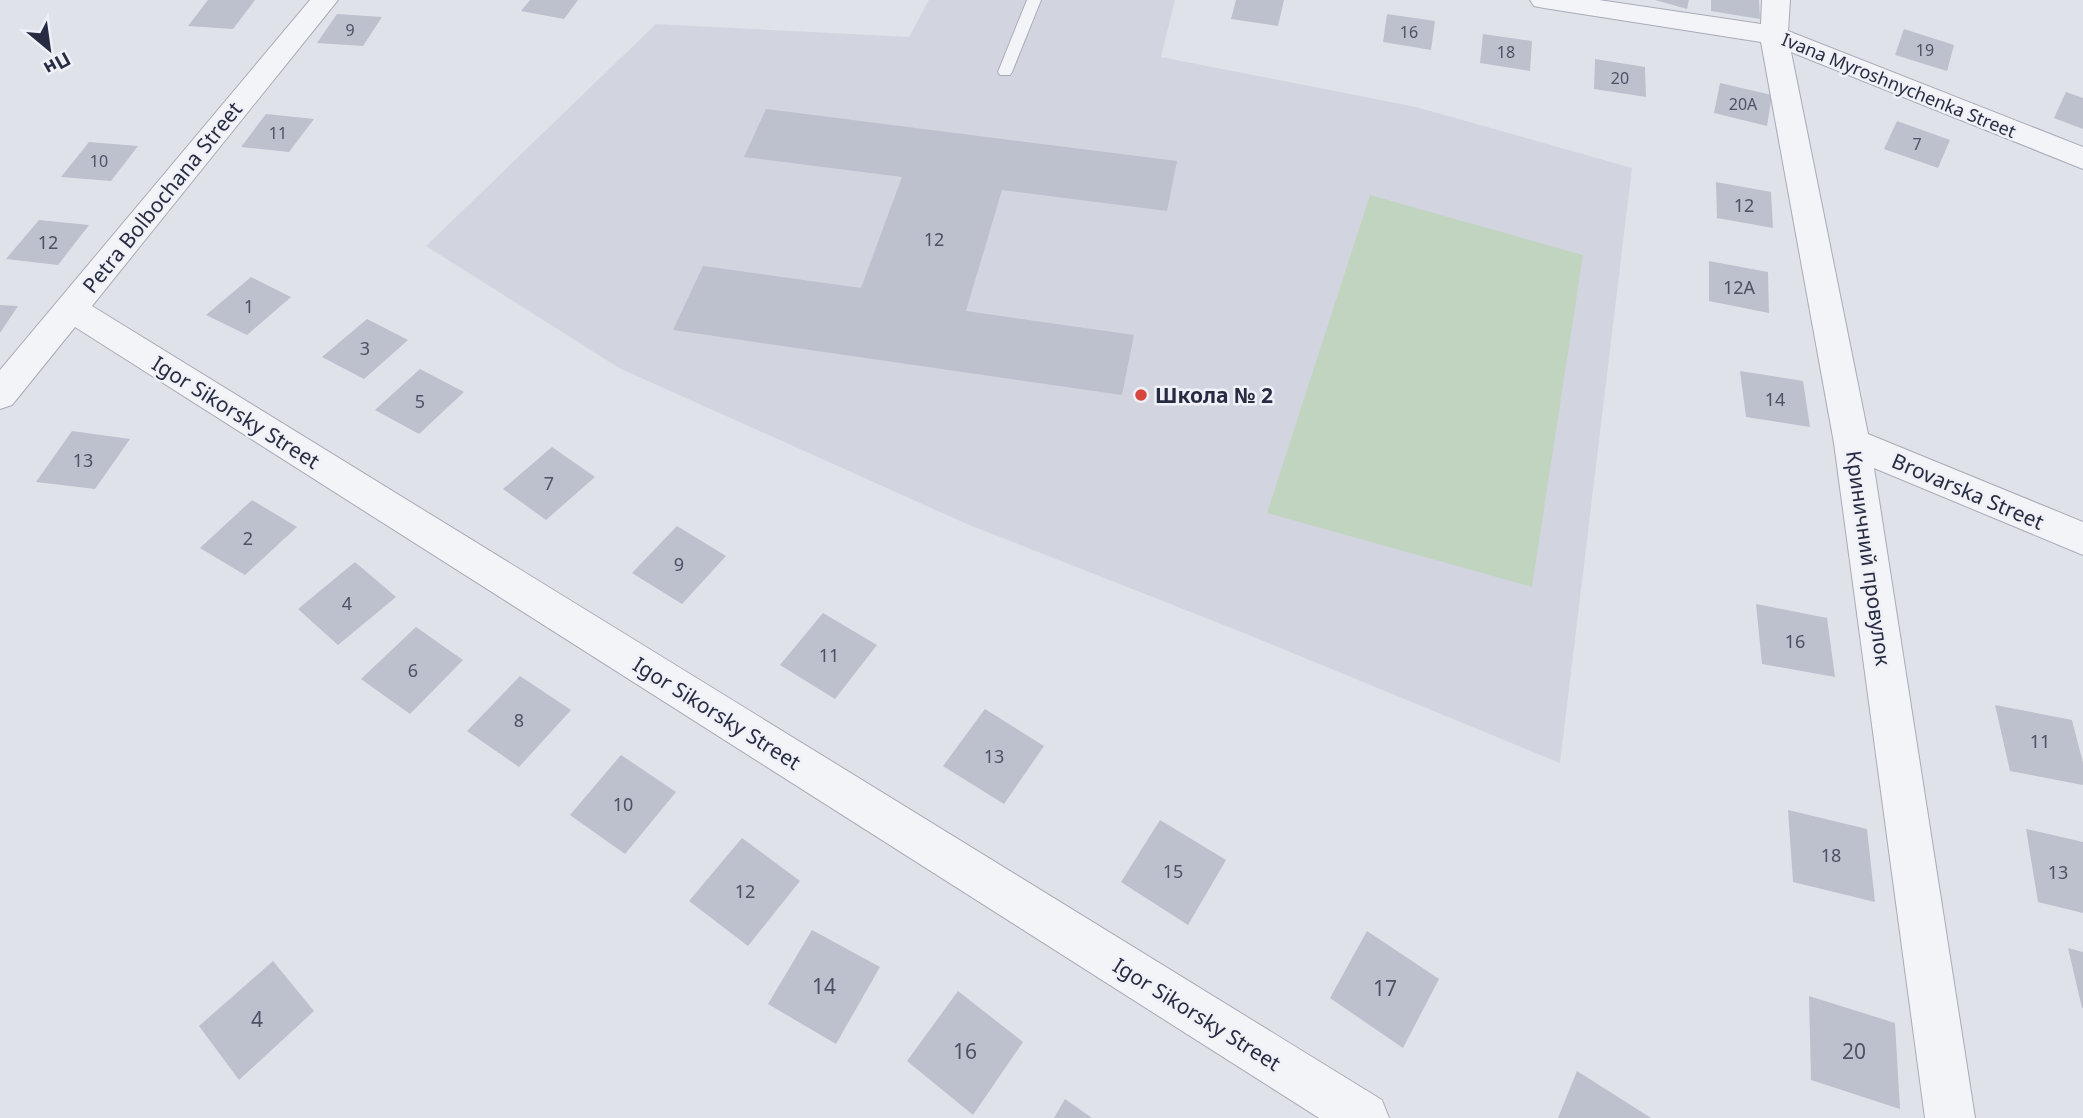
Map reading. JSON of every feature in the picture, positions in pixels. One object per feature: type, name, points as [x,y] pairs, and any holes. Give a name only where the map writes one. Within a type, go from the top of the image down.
[{"type":"street","name":"Petra Bolbochana Street","points":[[0,395],[324,0]]},
{"type":"street","name":"Ivana Myroshnychenka Street","points":[[1544,0],[1775,17],[2083,159]]},
{"type":"street","name":"Криничний провулок","points":[[1775,17],[1852,443],[1950,1118]]},
{"type":"street","name":"Igor Sikorsky Street","points":[[70,308],[1364,1118]]},
{"type":"street","name":"Brovarska Street","points":[[1852,443],[2083,539]]},
{"type":"lane","points":[[1005,72],[1034,0]]},
{"type":"shaded area","name":"Школа № 2","points":[[929,0],[1175,0],[1161,57],[1416,107],[1632,168],[1560,763],[1244,633],[967,524],[619,368],[426,246],[656,24],[909,37]]},
{"type":"green space","points":[[1370,195],[1583,255],[1532,587],[1267,513]]},
{"type":"building","points":[[208,0],[255,0],[233,29],[188,26]]},
{"type":"building","points":[[530,0],[578,0],[564,19],[521,11]]},
{"type":"building","points":[[1236,0],[1284,0],[1278,26],[1231,19]]},
{"type":"building","points":[[1655,0],[1689,0],[1687,9]]},
{"type":"building","points":[[1711,0],[1759,0],[1760,19],[1711,11]]},
{"type":"building","points":[[337,14],[382,17],[363,46],[317,43]]},
{"type":"building","points":[[1387,14],[1435,21],[1431,50],[1383,42]]},
{"type":"building","points":[[1904,29],[1954,45],[1947,71],[1895,55]]},
{"type":"building","points":[[1483,34],[1532,41],[1530,71],[1480,63]]},
{"type":"building","points":[[1595,59],[1645,67],[1646,97],[1594,89]]},
{"type":"building","points":[[1720,83],[1772,95],[1767,126],[1714,113]]},
{"type":"building","points":[[2066,92],[2083,98],[2083,129],[2054,118]]},
{"type":"building","points":[[766,109],[1177,161],[1167,211],[1002,190],[966,311],[1134,335],[1122,395],[673,330],[703,266],[861,288],[902,177],[744,157]]},
{"type":"building","points":[[266,114],[314,119],[289,152],[241,147]]},
{"type":"building","points":[[1897,121],[1950,140],[1938,168],[1884,149]]},
{"type":"building","points":[[89,142],[138,146],[111,181],[61,177]]},
{"type":"building","points":[[1716,182],[1771,192],[1773,228],[1717,218]]},
{"type":"building","points":[[39,220],[89,225],[58,265],[6,259]]},
{"type":"building","points":[[1709,261],[1768,272],[1769,313],[1709,301]]},
{"type":"building","points":[[251,277],[291,297],[247,335],[206,315]]},
{"type":"building","points":[[0,305],[18,306],[0,333]]},
{"type":"building","points":[[367,319],[408,340],[364,379],[322,357]]},
{"type":"building","points":[[420,369],[464,392],[419,434],[375,410]]},
{"type":"building","points":[[1740,371],[1803,381],[1810,427],[1746,417]]},
{"type":"building","points":[[72,431],[130,439],[95,489],[36,482]]},
{"type":"building","points":[[552,447],[595,477],[546,520],[503,489]]},
{"type":"building","points":[[252,500],[297,527],[245,575],[200,548]]},
{"type":"building","points":[[677,526],[726,556],[682,604],[632,573]]},
{"type":"building","points":[[355,562],[396,597],[338,645],[298,609]]},
{"type":"building","points":[[1756,604],[1827,618],[1835,677],[1762,664]]},
{"type":"building","points":[[823,613],[877,645],[835,699],[780,665]]},
{"type":"building","points":[[416,627],[463,660],[410,714],[361,679]]},
{"type":"building","points":[[520,676],[571,710],[519,767],[467,731]]},
{"type":"building","points":[[1995,705],[2072,720],[2083,763],[2083,785],[2010,771]]},
{"type":"building","points":[[985,709],[1044,746],[1004,804],[943,766]]},
{"type":"building","points":[[621,755],[676,792],[625,854],[570,815]]},
{"type":"building","points":[[1788,810],[1867,829],[1875,902],[1793,882]]},
{"type":"building","points":[[1160,820],[1226,860],[1188,925],[1121,882]]},
{"type":"building","points":[[2026,829],[2083,842],[2083,913],[2038,902]]},
{"type":"building","points":[[742,838],[800,881],[748,946],[689,901]]},
{"type":"building","points":[[812,930],[880,967],[836,1044],[768,1004]]},
{"type":"building","points":[[1367,931],[1439,979],[1403,1048],[1330,998]]},
{"type":"building","points":[[2068,948],[2083,952],[2083,1008],[2082,1008]]},
{"type":"building","points":[[273,961],[314,1011],[239,1080],[199,1026]]},
{"type":"building","points":[[958,991],[1023,1042],[973,1115],[907,1061]]},
{"type":"building","points":[[1809,996],[1895,1023],[1900,1109],[1811,1080]]},
{"type":"building","points":[[1577,1071],[1651,1118],[1558,1118]]},
{"type":"building","points":[[1065,1099],[1092,1118],[1054,1118]]},
{"type":"place","name":"Школа № 2","points":[[1141,395]]}]
